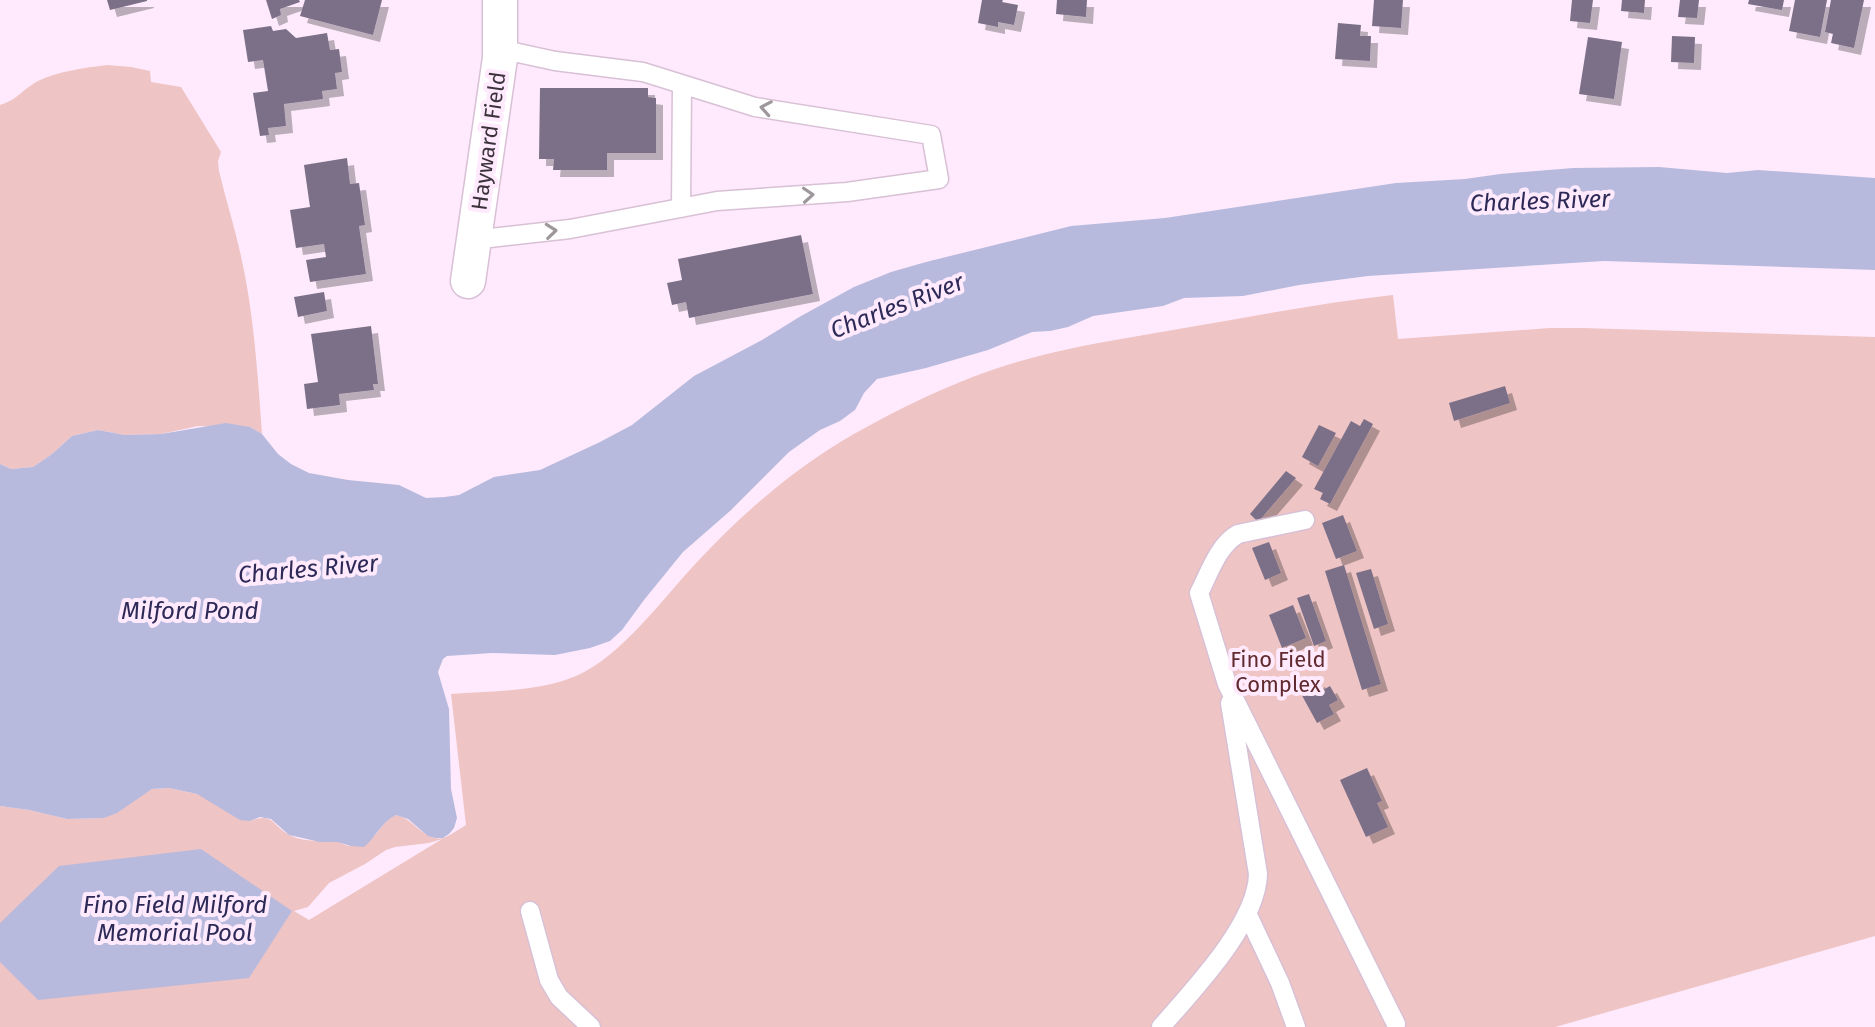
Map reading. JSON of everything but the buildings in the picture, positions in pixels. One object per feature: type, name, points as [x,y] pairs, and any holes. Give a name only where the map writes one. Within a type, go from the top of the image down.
[{"type":"street","name":"Hayward Field","points":[[468,281],[495,100],[500,49],[500,0]]},
{"type":"lane","points":[[473,240],[570,229],[717,201],[847,192],[939,179],[931,135],[755,107],[643,72],[555,61],[500,49]]},
{"type":"lane","points":[[681,208],[682,84]]},
{"type":"lane","points":[[1161,1027],[1221,955],[1247,913],[1256,892],[1258,874],[1227,684],[1199,593],[1223,547],[1232,537],[1305,520]]},
{"type":"lane","points":[[1227,684],[1397,1026]]},
{"type":"lane","points":[[530,911],[549,980],[566,1004],[591,1027]]},
{"type":"lane","points":[[1247,913],[1280,983],[1296,1027]]},
{"type":"green space","points":[[107,65],[150,71],[151,82],[181,87],[221,152],[219,171],[250,303],[262,434],[250,427],[198,426],[161,434],[125,435],[98,430],[72,436],[33,467],[11,469],[0,464],[0,105],[46,78],[72,70]]},
{"type":"green space","name":"Fino Field Complex","points":[[1393,295],[1398,339],[1550,328],[1875,337],[1875,936],[1555,1027],[0,1027],[0,806],[67,819],[104,818],[152,789],[169,788],[197,794],[250,821],[268,819],[288,834],[306,840],[359,845],[371,839],[395,815],[430,836],[446,837],[466,825],[451,694],[546,685],[593,667],[625,641],[748,512],[784,481],[842,441],[941,390],[1020,361],[1102,342]],"holes":[[[442,839],[309,920],[294,911],[308,907],[329,883],[386,850]]]},
{"type":"water","points":[[1659,167],[1727,173],[1758,170],[1875,178],[1875,270],[1604,261],[1368,276],[1243,296],[1184,298],[1163,306],[1093,316],[1068,327],[1032,332],[988,350],[877,379],[864,393],[855,410],[789,452],[730,511],[683,552],[610,641],[555,655],[492,653],[447,656],[443,659],[438,672],[449,709],[451,789],[457,818],[454,828],[443,838],[428,836],[408,819],[396,815],[364,847],[320,842],[289,835],[271,819],[240,820],[197,794],[169,788],[152,789],[117,813],[104,818],[67,819],[0,806],[0,464],[11,469],[33,467],[72,436],[98,430],[125,435],[161,434],[226,423],[250,427],[262,434],[278,454],[309,473],[399,485],[426,498],[459,495],[494,477],[540,470],[600,442],[632,425],[694,376],[801,316],[854,287],[926,262],[1071,226],[1165,218],[1396,183],[1573,168]]},
{"type":"water","name":"Fino Field Milford Memorial Pool","points":[[201,849],[292,911],[249,978],[38,1000],[0,962],[0,923],[59,866]]},
{"type":"water label","name":"Charles River","points":[[1540,201]]},
{"type":"water label","name":"Charles River","points":[[897,306]]},
{"type":"water label","name":"Charles River","points":[[308,569]]},
{"type":"water label","name":"Milford Pond","points":[[190,611]]}]
